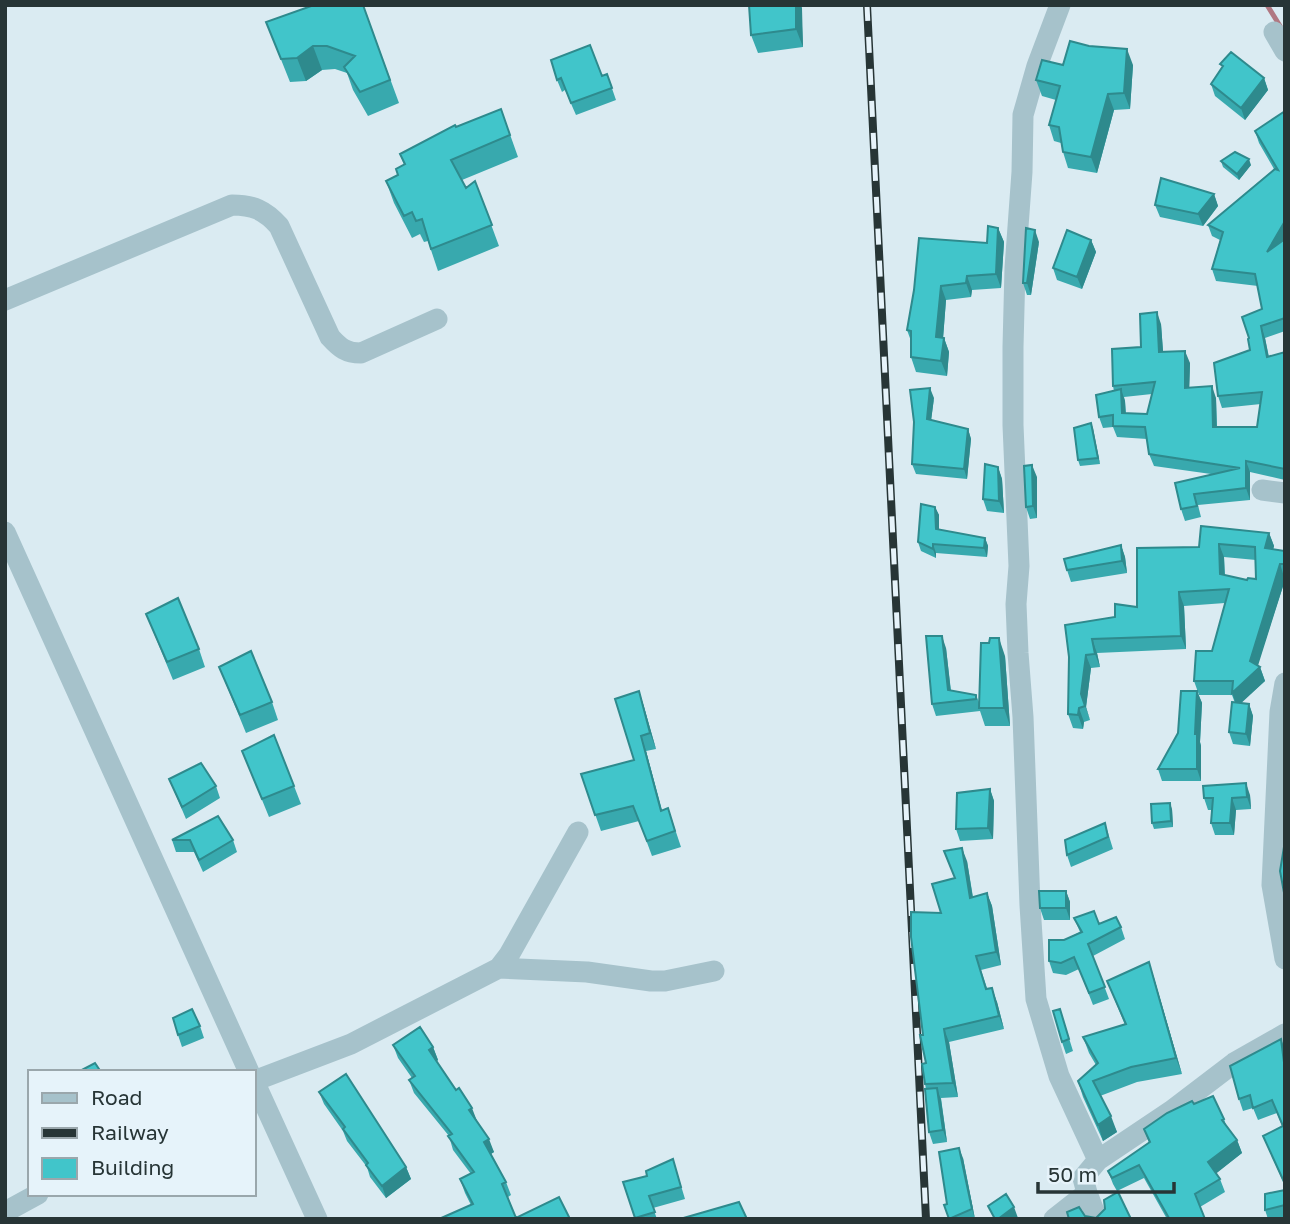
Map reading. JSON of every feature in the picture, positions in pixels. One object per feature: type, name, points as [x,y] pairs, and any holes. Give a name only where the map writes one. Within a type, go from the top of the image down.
[{"type":"street","points":[[1060,5],[1037,66],[1023,115],[1022,172],[1014,268],[1013,347],[1014,470],[1019,566],[1016,604],[1017,653],[1023,717],[1036,999],[1059,1076],[1098,1160]]},
{"type":"street","points":[[1274,32],[1285,51]]},
{"type":"street","points":[[5,300],[232,205],[251,205],[268,214],[279,226],[330,337],[339,347],[349,353],[360,353],[437,319]]},
{"type":"street","points":[[1262,490],[1285,493]]},
{"type":"street","points":[[5,532],[248,1070]]},
{"type":"street","points":[[1285,683],[1280,712],[1272,885],[1285,958]]},
{"type":"street","points":[[256,1080],[351,1044],[499,968],[509,955],[578,832]]},
{"type":"street","points":[[499,968],[587,972],[664,981],[715,971]]},
{"type":"street","points":[[1097,1219],[1083,1178],[1098,1160],[1171,1111],[1234,1063],[1285,1034]]},
{"type":"street","points":[[256,1085],[317,1219]]},
{"type":"street","points":[[1054,1219],[1087,1193]]},
{"type":"street","points":[[5,1212],[34,1196]]},
{"type":"building","points":[[314,5],[363,5],[390,80],[360,92],[344,67],[355,56],[327,46],[313,46],[297,58],[281,59],[266,22]]},
{"type":"building","points":[[749,5],[796,5],[796,29],[751,35]]},
{"type":"building","points":[[1070,41],[1089,46],[1127,49],[1124,93],[1108,94],[1091,157],[1063,152],[1059,127],[1049,125],[1060,86],[1036,80],[1042,60],[1063,65]]},
{"type":"building","points":[[590,45],[602,76],[607,74],[612,88],[571,103],[561,78],[557,80],[551,60]]},
{"type":"building","points":[[1231,52],[1264,78],[1241,108],[1211,84],[1223,66],[1220,64]]},
{"type":"building","points":[[501,109],[510,135],[451,160],[466,188],[475,181],[492,225],[431,249],[422,219],[416,221],[412,212],[404,216],[386,181],[398,175],[396,169],[405,164],[400,154],[455,125],[456,127]]},
{"type":"building","points":[[1285,111],[1285,221],[1267,252],[1285,239],[1285,318],[1261,326],[1267,357],[1285,352],[1285,469],[1246,461],[1246,488],[1194,494],[1197,506],[1181,509],[1175,483],[1240,468],[1149,454],[1145,427],[1113,426],[1113,415],[1099,417],[1096,395],[1121,389],[1122,413],[1147,414],[1155,382],[1113,386],[1112,349],[1141,347],[1140,314],[1157,312],[1159,352],[1185,351],[1185,388],[1212,386],[1213,427],[1257,427],[1262,392],[1218,396],[1214,363],[1250,350],[1242,317],[1262,309],[1255,274],[1212,269],[1223,232],[1208,225],[1275,169],[1278,170],[1255,131]]},
{"type":"building","points":[[1235,152],[1249,159],[1237,174],[1221,161]]},
{"type":"building","points":[[1161,178],[1214,194],[1198,214],[1155,205]]},
{"type":"building","points":[[988,226],[998,228],[996,274],[967,276],[966,283],[941,286],[936,337],[944,338],[941,361],[911,357],[911,331],[907,330],[919,238],[987,243]]},
{"type":"building","points":[[1026,228],[1035,230],[1027,283],[1023,283]]},
{"type":"building","points":[[1067,230],[1091,240],[1077,277],[1053,268]]},
{"type":"building","points":[[930,388],[927,419],[968,429],[964,469],[912,464],[914,422],[910,390]]},
{"type":"building","points":[[1091,423],[1098,458],[1078,460],[1074,428]]},
{"type":"building","points":[[985,464],[998,467],[999,501],[983,499]]},
{"type":"building","points":[[1032,465],[1033,506],[1026,507],[1024,466]]},
{"type":"building","points":[[921,504],[935,507],[936,529],[985,538],[984,548],[933,544],[933,549],[918,542]]},
{"type":"building","points":[[1201,526],[1269,533],[1265,548],[1285,551],[1285,564],[1280,564],[1250,661],[1260,667],[1232,693],[1233,681],[1194,681],[1196,651],[1212,651],[1229,589],[1179,592],[1181,636],[1092,639],[1095,654],[1086,655],[1081,694],[1085,706],[1079,708],[1078,715],[1068,714],[1069,657],[1065,625],[1115,617],[1115,604],[1137,607],[1137,548],[1199,547]],"holes":[[[1219,544],[1255,547],[1256,579],[1247,580],[1220,574]]]},
{"type":"building","points":[[1121,545],[1122,561],[1067,570],[1064,559]]},
{"type":"building","points":[[178,598],[199,649],[167,662],[146,614]]},
{"type":"building","points":[[926,636],[942,636],[948,690],[976,695],[976,699],[932,704]]},
{"type":"building","points":[[990,638],[999,638],[1004,708],[979,708],[981,643],[989,643]]},
{"type":"building","points":[[251,651],[272,702],[240,715],[219,667]]},
{"type":"building","points":[[639,691],[650,733],[641,736],[661,811],[668,808],[675,831],[647,841],[633,806],[595,815],[581,774],[634,760],[615,699]]},
{"type":"building","points":[[1181,691],[1197,691],[1197,769],[1158,769],[1178,733]]},
{"type":"building","points":[[1232,702],[1249,704],[1246,734],[1229,732]]},
{"type":"building","points":[[274,735],[294,786],[262,799],[242,751]]},
{"type":"building","points":[[201,763],[216,786],[182,807],[169,779]]},
{"type":"building","points":[[1246,783],[1247,797],[1232,798],[1230,823],[1211,823],[1213,798],[1204,798],[1203,786]]},
{"type":"building","points":[[990,789],[988,828],[956,829],[957,793]]},
{"type":"building","points":[[1170,803],[1171,821],[1152,823],[1151,804]]},
{"type":"building","points":[[218,816],[233,840],[199,860],[190,840],[172,840]]},
{"type":"building","points":[[1105,823],[1108,837],[1067,855],[1065,840]]},
{"type":"building","points":[[1285,841],[1285,898],[1280,871]]},
{"type":"building","points":[[962,848],[970,898],[987,893],[996,952],[976,956],[986,989],[992,988],[999,1016],[944,1029],[953,1083],[925,1084],[922,1064],[926,1063],[920,1035],[923,1035],[911,937],[911,912],[941,913],[932,884],[955,878],[944,851]]},
{"type":"building","points":[[1039,891],[1066,891],[1066,908],[1040,908]]},
{"type":"building","points":[[1094,911],[1099,924],[1116,917],[1121,927],[1088,944],[1105,987],[1089,993],[1074,957],[1061,963],[1049,961],[1049,940],[1064,940],[1082,932],[1074,918]]},
{"type":"building","points":[[1149,962],[1176,1058],[1131,1067],[1093,1081],[1111,1116],[1098,1125],[1078,1081],[1098,1063],[1083,1037],[1126,1024],[1107,981]]},
{"type":"building","points":[[192,1009],[200,1026],[178,1035],[173,1018]]},
{"type":"building","points":[[1060,1009],[1069,1039],[1062,1042],[1053,1011]]},
{"type":"building","points":[[420,1027],[433,1047],[429,1050],[456,1090],[459,1088],[472,1108],[469,1110],[489,1139],[484,1142],[506,1182],[502,1184],[516,1218],[559,1197],[569,1217],[566,1219],[439,1219],[473,1204],[460,1179],[474,1172],[448,1136],[452,1134],[409,1080],[415,1076],[393,1045]]},
{"type":"building","points":[[1281,1039],[1285,1070],[1285,1184],[1263,1136],[1283,1126],[1272,1100],[1253,1108],[1250,1095],[1239,1099],[1230,1066]]},
{"type":"building","points":[[95,1063],[100,1070],[82,1070]]},
{"type":"building","points":[[346,1074],[406,1167],[382,1186],[343,1129],[345,1127],[319,1092]]},
{"type":"building","points":[[937,1088],[943,1130],[929,1132],[925,1089]]},
{"type":"building","points":[[1213,1096],[1224,1119],[1222,1120],[1237,1140],[1208,1162],[1220,1179],[1195,1194],[1205,1219],[1168,1219],[1139,1165],[1112,1178],[1108,1171],[1150,1142],[1144,1129],[1167,1113],[1192,1101],[1194,1104]]},
{"type":"building","points":[[959,1148],[972,1209],[949,1219],[944,1205],[947,1204],[939,1152]]},
{"type":"building","points":[[673,1159],[681,1187],[649,1196],[655,1212],[635,1218],[623,1182],[647,1176],[646,1171]]},
{"type":"building","points":[[1285,1190],[1285,1205],[1265,1210],[1265,1194]]},
{"type":"building","points":[[1118,1192],[1131,1219],[1069,1219],[1067,1212],[1079,1207],[1085,1216],[1096,1218],[1105,1209],[1104,1200]]},
{"type":"building","points":[[1006,1194],[1014,1207],[995,1219],[988,1206]]},
{"type":"building","points":[[739,1202],[747,1219],[680,1219]]},
{"type":"waterway","points":[[1267,5],[1280,26]]},
{"type":"railway","points":[[867,5],[926,1219]]}]
